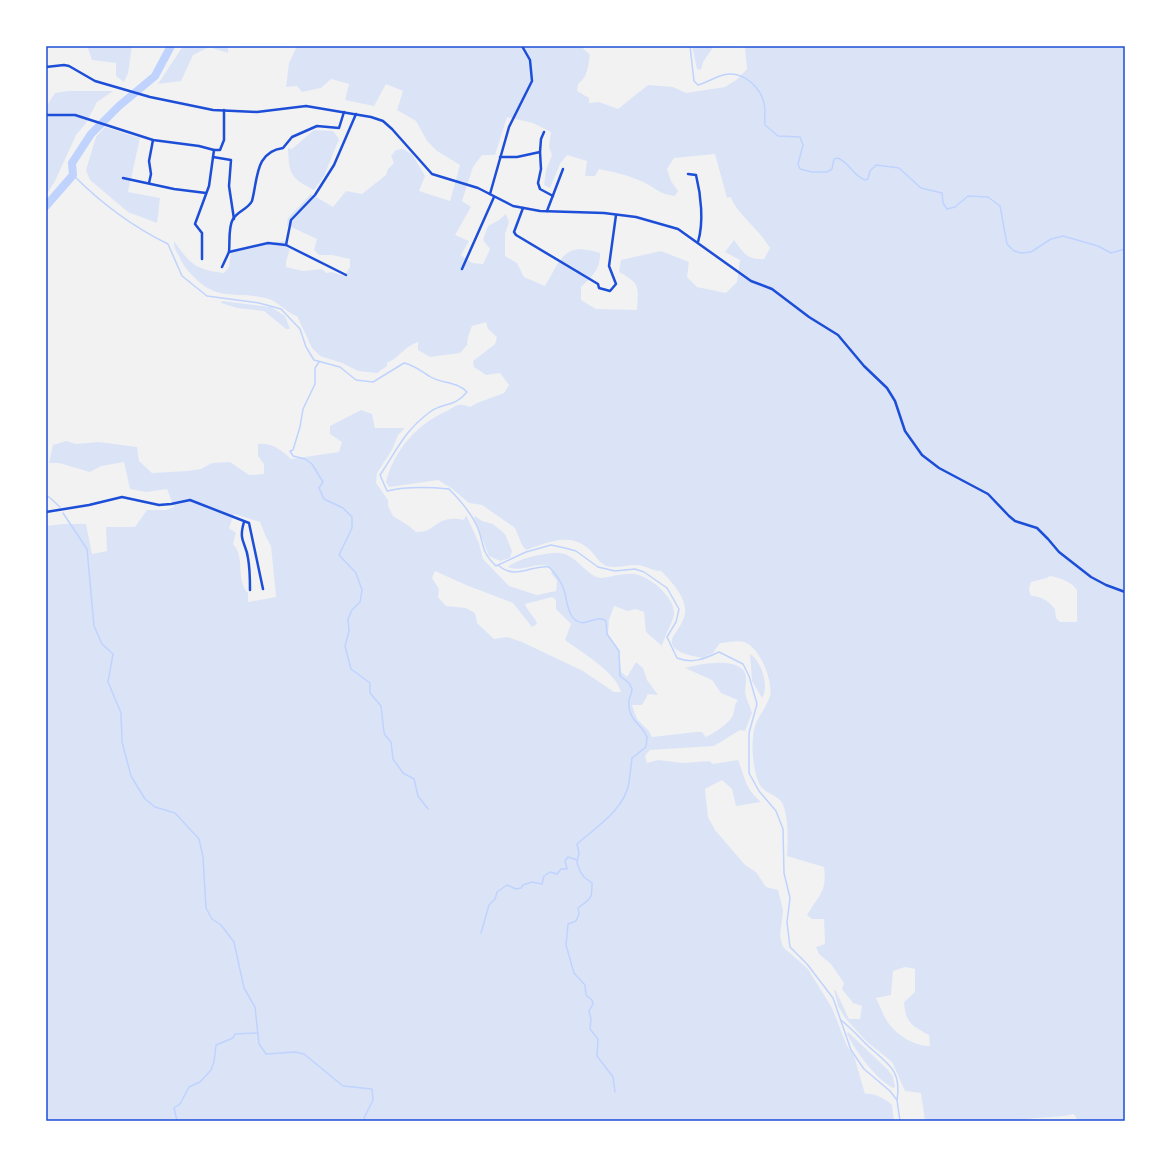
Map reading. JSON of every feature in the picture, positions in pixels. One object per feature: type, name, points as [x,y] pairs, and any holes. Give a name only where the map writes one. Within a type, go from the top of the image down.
[{"type":"street","points":[[490,194],[515,111],[530,88],[532,81],[530,60],[522,46]]},
{"type":"street","points":[[46,67],[64,65],[70,66],[92,80],[150,97],[213,110],[257,112],[306,106],[356,114],[383,122],[402,140],[432,174],[474,187],[513,206],[548,212],[616,214],[636,217],[668,225],[688,234],[751,281],[772,290],[841,338],[864,366],[887,388],[895,401],[905,431],[917,449],[927,459],[988,494],[995,500],[1005,514],[1015,521],[1037,528],[1059,552],[1091,577],[1106,585],[1125,592]]},
{"type":"street","points":[[46,115],[75,115],[153,140],[220,150],[224,140],[224,110]]},
{"type":"street","points":[[234,219],[250,206],[261,163],[266,154],[272,150],[283,148],[292,136],[316,126],[339,128],[344,112]]},
{"type":"street","points":[[286,245],[292,220],[315,195],[334,165],[356,114]]},
{"type":"street","points":[[544,132],[541,139],[541,169],[538,183],[540,189],[553,196]]},
{"type":"street","points":[[149,183],[151,174],[149,161],[153,140]]},
{"type":"street","points":[[202,259],[202,233],[195,224],[206,193],[214,150]]},
{"type":"street","points":[[500,157],[516,157],[540,152]]},
{"type":"street","points":[[213,157],[231,160],[229,186],[234,219],[229,252],[222,267]]},
{"type":"street","points":[[548,212],[563,169]]},
{"type":"street","points":[[688,174],[696,175],[699,193],[701,224],[698,242]]},
{"type":"street","points":[[123,178],[206,193]]},
{"type":"street","points":[[462,269],[494,196]]},
{"type":"street","points":[[523,208],[514,232],[516,235],[598,284],[599,288],[610,291],[616,284],[609,266],[616,214]]},
{"type":"street","points":[[229,252],[268,243],[286,245],[346,275]]},
{"type":"street","points":[[46,512],[89,505],[122,497],[159,505],[190,500],[249,523],[263,589]]},
{"type":"street","points":[[244,522],[241,536],[243,546],[248,557],[250,590]]},
{"type":"shaded area","points":[[87,46],[132,46],[128,73],[124,82],[116,76],[116,63],[92,60]]},
{"type":"shaded area","points":[[183,46],[228,46],[228,53],[209,47],[193,55],[181,81],[158,84]]},
{"type":"shaded area","points":[[297,46],[581,46],[590,55],[587,71],[584,78],[578,84],[577,91],[589,98],[589,103],[599,102],[618,109],[648,85],[673,87],[686,93],[725,87],[736,80],[747,69],[745,49],[747,46],[1125,46],[1125,1121],[1078,1121],[1074,1114],[1032,1118],[1018,1121],[925,1121],[921,1093],[905,1091],[892,1062],[866,1041],[845,1018],[838,1006],[834,990],[836,991],[849,1019],[860,1019],[862,1006],[853,1003],[842,989],[844,983],[831,964],[819,954],[816,947],[825,944],[824,919],[812,919],[807,915],[823,888],[825,875],[824,867],[787,856],[787,827],[783,805],[777,797],[761,787],[755,772],[752,749],[753,734],[757,721],[769,699],[770,690],[764,665],[755,650],[750,645],[738,641],[720,643],[713,653],[702,658],[680,652],[676,649],[672,645],[672,641],[681,625],[685,613],[685,607],[678,590],[661,571],[638,565],[610,567],[604,565],[590,550],[575,541],[558,540],[526,550],[522,545],[515,528],[482,505],[469,503],[451,488],[438,480],[389,487],[386,482],[395,459],[408,439],[426,423],[455,406],[461,405],[470,407],[504,393],[509,385],[500,373],[486,375],[474,367],[473,361],[495,344],[497,337],[488,329],[486,322],[472,326],[467,345],[460,353],[430,357],[418,350],[418,342],[387,363],[387,366],[377,373],[358,371],[342,363],[320,356],[312,348],[297,316],[269,299],[248,295],[221,293],[212,290],[203,285],[187,269],[176,251],[174,241],[189,260],[200,268],[224,273],[229,267],[231,250],[257,244],[285,241],[284,246],[290,249],[286,267],[303,271],[322,269],[326,273],[332,272],[344,276],[350,267],[350,259],[332,255],[319,255],[314,250],[317,239],[287,225],[288,218],[311,194],[333,207],[346,191],[362,194],[386,175],[388,169],[394,163],[391,156],[396,150],[403,149],[412,154],[425,176],[419,191],[450,201],[460,165],[437,151],[427,141],[416,121],[397,110],[403,91],[386,84],[374,106],[345,100],[349,84],[331,79],[321,88],[302,92],[297,86],[286,87],[289,63]],"holes":[[[507,117],[533,123],[551,132],[549,147],[552,155],[546,170],[544,185],[550,188],[560,164],[567,155],[587,161],[585,176],[595,176],[599,169],[610,171],[626,175],[646,183],[660,192],[675,196],[678,191],[671,181],[667,169],[674,158],[715,154],[727,198],[731,197],[737,209],[766,241],[770,248],[764,259],[758,259],[746,255],[734,240],[725,252],[740,260],[737,282],[726,293],[697,287],[687,277],[689,262],[661,251],[621,260],[619,272],[637,286],[637,310],[596,309],[581,300],[581,287],[592,276],[597,268],[600,253],[578,249],[571,251],[560,261],[545,286],[524,277],[517,263],[505,256],[505,234],[509,222],[506,214],[488,226],[483,240],[490,249],[483,264],[472,263],[461,255],[469,241],[455,235],[471,207],[462,201],[473,167],[482,155],[495,155]],[[1050,576],[1065,580],[1075,587],[1077,590],[1077,622],[1060,622],[1056,618],[1055,609],[1050,604],[1042,598],[1031,596],[1029,590],[1031,582]],[[905,967],[915,969],[915,992],[904,1002],[905,1009],[910,1023],[929,1035],[930,1046],[924,1046],[906,1039],[895,1031],[884,1016],[876,998],[891,995],[893,971]]]},
{"type":"shaded area","points":[[692,46],[714,46],[703,62],[701,70],[697,69]]},
{"type":"shaded area","points":[[69,91],[113,91],[97,102],[86,123],[76,135],[55,181],[46,195],[46,107],[55,93]]},
{"type":"shaded area","points":[[105,127],[140,138],[128,192],[160,198],[157,223],[128,212],[90,180],[86,170],[96,137]]},
{"type":"shaded area","points":[[314,130],[333,131],[339,139],[324,176],[314,190],[300,182],[293,175],[289,164],[288,148],[292,149]]},
{"type":"shaded area","points":[[222,301],[271,307],[285,316],[290,329],[286,329],[264,311],[237,308],[221,303]]},
{"type":"shaded area","points":[[361,410],[372,414],[375,428],[405,428],[398,435],[392,450],[377,473],[376,483],[388,500],[388,506],[393,516],[416,532],[423,532],[447,519],[464,520],[466,515],[479,543],[483,559],[509,586],[537,595],[556,591],[557,581],[551,573],[553,570],[549,566],[538,565],[520,569],[508,567],[527,558],[544,554],[560,553],[573,558],[596,577],[601,578],[634,574],[647,579],[661,589],[674,608],[674,615],[662,646],[646,632],[644,612],[636,609],[628,611],[614,606],[609,620],[608,635],[619,651],[621,672],[627,677],[636,662],[643,668],[647,680],[658,695],[648,694],[642,705],[632,705],[637,719],[649,731],[652,737],[702,732],[706,737],[725,724],[733,715],[735,705],[738,700],[721,693],[712,680],[685,668],[707,664],[725,663],[733,664],[744,671],[746,679],[745,692],[752,713],[745,731],[740,730],[714,746],[650,750],[645,756],[647,763],[658,760],[683,763],[709,761],[713,764],[738,760],[748,787],[755,797],[761,802],[736,806],[732,789],[722,780],[705,789],[708,817],[715,830],[745,865],[756,872],[766,887],[778,890],[783,910],[780,936],[783,947],[808,969],[832,1008],[847,1046],[854,1056],[865,1094],[880,1096],[887,1100],[892,1105],[894,1121],[46,1121],[46,526],[86,524],[92,554],[107,551],[106,527],[135,527],[147,510],[166,510],[174,507],[167,489],[146,492],[130,489],[124,462],[101,466],[90,472],[59,463],[49,463],[53,445],[66,441],[76,444],[99,442],[137,447],[139,461],[152,473],[187,471],[201,469],[212,463],[230,462],[249,475],[264,474],[264,464],[258,456],[258,444],[272,445],[291,459],[339,452],[342,442],[330,434],[330,426]],"holes":[[[234,514],[260,522],[271,546],[276,597],[248,602],[248,593],[242,581],[239,556],[233,544],[236,533],[229,528]],[[435,571],[513,603],[532,627],[537,624],[525,604],[552,597],[556,600],[556,609],[571,624],[565,640],[605,670],[618,685],[621,692],[614,692],[583,671],[522,642],[507,637],[494,639],[477,623],[475,613],[466,608],[446,606],[438,597],[439,589],[432,578]]]},
{"type":"shaded area","points":[[475,516],[482,521],[493,524],[505,534],[512,551],[510,558],[500,561],[489,556],[474,518]]},
{"type":"shaded area","points":[[750,654],[758,662],[765,681],[762,698],[752,681]]},
{"type":"shaded area","points":[[848,1032],[888,1070],[893,1077],[895,1087],[893,1088],[886,1084],[867,1064],[851,1041],[847,1034]]},
{"type":"waterway","points":[[46,206],[73,175],[72,163],[91,134],[119,106],[155,76],[171,46]]},
{"type":"waterway","points":[[690,46],[694,81],[698,85],[720,76],[731,74],[745,78],[757,88],[764,102],[765,125],[778,136],[800,137],[803,145],[798,164],[800,169],[812,172],[827,172],[832,169],[834,159],[838,158],[846,163],[857,176],[865,180],[868,179],[870,171],[876,165],[899,168],[921,188],[942,193],[943,203],[947,209],[955,207],[968,196],[988,197],[1000,206],[1007,244],[1014,251],[1021,253],[1031,252],[1051,239],[1063,236],[1098,246],[1111,253],[1125,249]]},
{"type":"waterway","points":[[73,175],[118,214],[142,230],[168,244],[182,276],[207,296],[259,303],[281,309],[300,329],[306,347],[314,360],[340,367],[356,380],[373,382],[404,363],[415,367],[434,379],[459,386],[467,392],[453,403],[439,407],[430,412],[407,434],[380,475],[387,491],[418,487],[449,489],[464,505],[473,519],[479,530],[487,555],[496,566],[526,552],[551,545],[576,551],[598,567],[615,571],[635,569],[644,572],[667,588],[679,609],[676,622],[667,637],[677,658],[693,661],[719,652],[743,664],[749,676],[757,704],[749,733],[749,773],[759,791],[776,811],[783,829],[784,873],[790,898],[787,922],[790,947],[807,964],[833,998],[851,1050],[864,1069],[890,1091],[897,1100],[900,1121]]},
{"type":"waterway","points":[[319,362],[315,368],[315,384],[303,409],[300,427],[293,450],[290,451],[293,456],[305,459],[312,464],[323,482],[319,488],[324,499],[343,508],[352,517],[352,528],[339,555],[356,573],[362,590],[360,602],[352,610],[348,619],[349,631],[345,646],[351,669],[370,683],[370,693],[381,706],[384,732],[391,742],[393,759],[403,773],[414,779],[418,796],[428,809]]},
{"type":"waterway","points":[[46,496],[60,507]]},
{"type":"waterway","points":[[63,513],[87,549],[94,626],[102,644],[113,654],[108,682],[121,713],[122,742],[131,776],[145,799],[155,807],[175,813],[199,839],[203,857],[206,908],[212,919],[221,925],[234,942],[244,988],[255,1007],[259,1044],[266,1054],[295,1052],[304,1054],[343,1086],[372,1089],[373,1100],[364,1118],[365,1121]]},
{"type":"waterway","points":[[498,565],[511,572],[549,567],[562,584],[569,611],[574,619],[584,623],[599,619],[606,621],[607,634],[619,651],[620,676],[629,683],[632,689],[629,698],[630,713],[645,732],[647,737],[646,747],[632,758],[629,783],[621,802],[608,817],[577,844],[579,853],[577,863],[584,877],[592,883],[592,893],[590,898],[578,908],[579,914],[576,921],[568,924],[566,945],[574,973],[585,985],[586,995],[592,1000],[593,1004],[589,1011],[591,1019],[590,1029],[598,1039],[597,1056],[613,1077],[615,1092]]},
{"type":"waterway","points":[[481,933],[489,905],[495,899],[497,892],[507,885],[516,889],[532,882],[542,884],[544,876],[550,872],[557,874],[561,869],[567,869],[565,861],[568,857],[577,860]]},
{"type":"waterway","points":[[841,1020],[892,1068],[897,1081],[897,1100]]},
{"type":"waterway","points":[[177,1121],[174,1108],[180,1104],[189,1087],[200,1082],[211,1070],[214,1062],[216,1045],[233,1038],[235,1034],[258,1033]]}]
